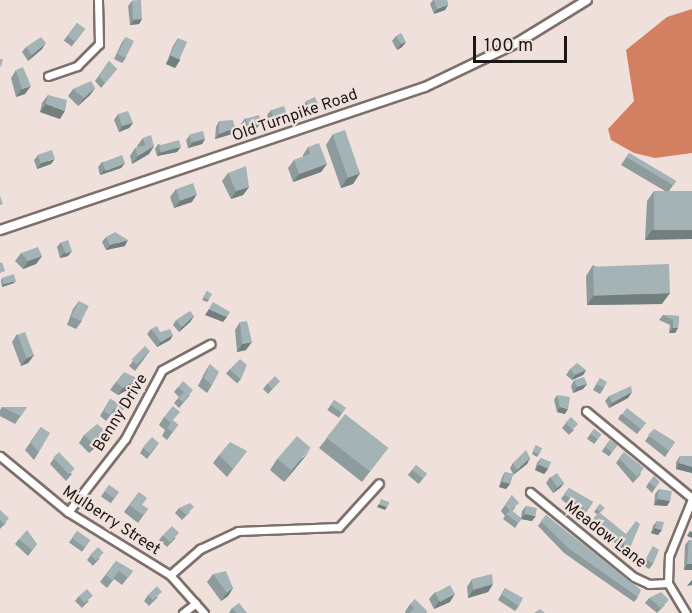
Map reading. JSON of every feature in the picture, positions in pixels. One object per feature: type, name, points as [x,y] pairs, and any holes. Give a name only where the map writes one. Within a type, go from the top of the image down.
[{"type":"main road","name":"Old Turnpike Road","points":[[0,230],[425,87],[517,43],[587,0]]},
{"type":"street","points":[[48,76],[77,66],[99,44],[98,0]]},
{"type":"street","name":"Benny Drive","points":[[68,512],[125,439],[162,370],[210,344]]},
{"type":"street","points":[[586,411],[692,499],[678,524],[669,583],[686,613]]},
{"type":"street","name":"Mulberry Street","points":[[0,456],[68,512],[170,575],[204,613]]},
{"type":"street","points":[[170,575],[200,549],[238,531],[339,527],[379,483]]},
{"type":"street","name":"Meadow Lane","points":[[530,492],[634,577],[649,584],[669,583]]},
{"type":"street","points":[[183,613],[195,603]]},
{"type":"shaded area","points":[[692,9],[692,153],[655,158],[634,153],[611,140],[608,129],[634,101],[626,50],[667,17]]},
{"type":"building","points":[[132,0],[141,0],[142,19],[133,19]]},
{"type":"building","points":[[434,0],[447,0],[448,5],[437,9]]},
{"type":"building","points":[[77,23],[85,29],[75,42],[67,36]]},
{"type":"building","points":[[401,33],[406,42],[401,44],[396,36]]},
{"type":"building","points":[[41,37],[46,43],[32,55],[26,47]]},
{"type":"building","points":[[126,37],[134,41],[125,58],[117,54]]},
{"type":"building","points":[[178,38],[187,42],[179,59],[170,55]]},
{"type":"building","points":[[109,61],[117,69],[105,83],[99,76]]},
{"type":"building","points":[[23,67],[31,86],[22,89],[16,70]]},
{"type":"building","points":[[91,81],[95,88],[84,98],[73,89]]},
{"type":"building","points":[[48,95],[67,100],[65,111],[46,104]]},
{"type":"building","points":[[315,97],[319,106],[310,110],[306,101]]},
{"type":"building","points":[[284,106],[287,115],[273,119],[271,110]]},
{"type":"building","points":[[128,111],[133,123],[122,126],[118,114]]},
{"type":"building","points":[[259,115],[261,122],[247,126],[246,119]]},
{"type":"building","points":[[233,120],[235,128],[219,134],[219,121]]},
{"type":"building","points":[[345,130],[360,173],[348,178],[333,134]]},
{"type":"building","points":[[203,131],[205,139],[191,142],[189,134]]},
{"type":"building","points":[[151,135],[154,146],[138,156],[135,148],[145,145],[143,138]]},
{"type":"building","points":[[179,140],[181,147],[161,153],[159,146]]},
{"type":"building","points":[[319,143],[327,164],[299,174],[294,160],[310,154],[308,147]]},
{"type":"building","points":[[52,150],[55,159],[41,163],[38,155]]},
{"type":"building","points":[[629,153],[676,181],[674,186],[626,157]]},
{"type":"building","points":[[122,155],[125,163],[106,171],[102,163]]},
{"type":"building","points":[[246,166],[249,187],[236,191],[228,173]]},
{"type":"building","points":[[193,183],[197,194],[180,200],[176,189]]},
{"type":"building","points":[[654,191],[692,191],[692,230],[654,230]]},
{"type":"building","points":[[115,232],[128,240],[110,245],[106,237]]},
{"type":"building","points":[[68,240],[72,251],[66,254],[61,242]]},
{"type":"building","points":[[38,247],[42,256],[28,261],[21,253]]},
{"type":"building","points":[[2,262],[5,271],[0,273],[0,263]]},
{"type":"building","points":[[669,264],[670,293],[594,296],[593,267]]},
{"type":"building","points":[[14,274],[16,281],[4,284],[2,278]]},
{"type":"building","points":[[207,291],[212,294],[209,300],[203,297]]},
{"type":"building","points":[[79,301],[89,306],[81,321],[71,316]]},
{"type":"building","points":[[213,302],[230,312],[227,317],[209,309]]},
{"type":"building","points":[[190,311],[194,316],[182,327],[176,320]]},
{"type":"building","points":[[663,315],[679,316],[678,328],[673,328],[673,320]]},
{"type":"building","points":[[247,321],[252,342],[242,344],[240,322]]},
{"type":"building","points":[[157,326],[160,332],[170,329],[173,335],[161,342],[151,329]]},
{"type":"building","points":[[25,332],[34,355],[26,358],[18,335]]},
{"type":"building","points":[[145,346],[150,351],[137,364],[132,359]]},
{"type":"building","points":[[240,359],[247,365],[241,379],[230,369]]},
{"type":"building","points":[[577,363],[586,370],[575,375],[570,369]]},
{"type":"building","points":[[210,364],[219,372],[212,385],[204,378]]},
{"type":"building","points":[[124,372],[139,379],[123,388],[116,382]]},
{"type":"building","points":[[275,376],[280,381],[272,389],[267,384]]},
{"type":"building","points":[[584,377],[587,384],[577,387],[574,380]]},
{"type":"building","points":[[600,378],[607,382],[604,388],[596,384]]},
{"type":"building","points":[[183,381],[193,390],[183,402],[178,398],[184,392],[178,387]]},
{"type":"building","points":[[631,386],[632,392],[612,403],[609,396]]},
{"type":"building","points":[[557,395],[570,397],[568,409],[560,407]]},
{"type":"building","points":[[110,399],[125,407],[120,412],[115,408],[109,415],[104,411]]},
{"type":"building","points":[[334,400],[346,408],[342,413],[331,405]]},
{"type":"building","points":[[173,406],[180,412],[173,420],[178,425],[173,432],[167,428],[171,423],[164,417]]},
{"type":"building","points":[[2,407],[27,407],[21,416]]},
{"type":"building","points":[[627,408],[646,423],[641,429],[622,414]]},
{"type":"building","points":[[345,414],[388,448],[370,472],[327,438]]},
{"type":"building","points":[[571,417],[578,424],[572,430],[565,423]]},
{"type":"building","points":[[97,424],[108,433],[95,445],[84,435]]},
{"type":"building","points":[[41,427],[50,433],[39,452],[30,442]]},
{"type":"building","points":[[594,429],[601,434],[598,439],[590,434]]},
{"type":"building","points":[[654,429],[675,442],[669,451],[648,435]]},
{"type":"building","points":[[297,436],[311,448],[291,470],[277,459]]},
{"type":"building","points":[[152,437],[159,443],[150,453],[143,448]]},
{"type":"building","points":[[610,440],[617,445],[612,452],[605,446]]},
{"type":"building","points":[[230,442],[247,451],[233,469],[219,455]]},
{"type":"building","points":[[536,445],[542,448],[539,454],[533,451]]},
{"type":"building","points":[[526,450],[530,458],[517,470],[513,463]]},
{"type":"building","points":[[59,452],[75,469],[69,474],[53,457]]},
{"type":"building","points":[[624,452],[644,468],[637,477],[619,458]]},
{"type":"building","points":[[680,456],[692,456],[692,467],[679,463]]},
{"type":"building","points":[[541,458],[551,462],[549,469],[538,464]]},
{"type":"building","points":[[416,465],[427,474],[423,478],[412,470]]},
{"type":"building","points":[[505,472],[513,474],[510,484],[503,482]]},
{"type":"building","points":[[557,473],[564,483],[557,487],[550,478]]},
{"type":"building","points":[[654,476],[660,482],[656,487],[649,482]]},
{"type":"building","points":[[109,485],[119,492],[114,498],[104,492]]},
{"type":"building","points":[[569,488],[593,502],[586,511],[564,494]]},
{"type":"building","points":[[659,489],[672,491],[670,501],[657,499]]},
{"type":"building","points":[[139,492],[147,498],[142,505],[148,509],[143,515],[129,505]]},
{"type":"building","points":[[512,495],[519,503],[510,511],[505,505]]},
{"type":"building","points":[[381,499],[389,502],[388,507],[379,504]]},
{"type":"building","points":[[190,503],[194,507],[186,515],[179,508]]},
{"type":"building","points":[[600,504],[605,508],[601,512],[596,509]]},
{"type":"building","points":[[526,506],[537,508],[535,516],[525,514]]},
{"type":"building","points":[[0,510],[9,518],[4,524],[0,520]]},
{"type":"building","points":[[511,510],[522,519],[518,523],[506,514]]},
{"type":"building","points":[[599,512],[626,534],[636,521],[640,524],[630,548],[594,518]]},
{"type":"building","points":[[546,515],[641,590],[638,597],[568,548],[541,521]]},
{"type":"building","points":[[657,521],[664,522],[662,530],[655,528]]},
{"type":"building","points":[[172,526],[179,533],[170,542],[163,535]]},
{"type":"building","points":[[27,530],[37,544],[32,550],[19,539]]},
{"type":"building","points":[[77,531],[90,540],[85,548],[72,538]]},
{"type":"building","points":[[689,540],[692,540],[692,564],[687,564]]},
{"type":"building","points":[[653,546],[659,550],[653,564],[646,559]]},
{"type":"building","points":[[98,547],[104,553],[96,560],[90,555]]},
{"type":"building","points":[[116,561],[133,571],[128,578],[119,571],[112,580],[106,575]]},
{"type":"building","points":[[226,571],[233,588],[227,593],[213,574]]},
{"type":"building","points":[[492,574],[493,584],[473,590],[472,579]]},
{"type":"building","points":[[450,585],[455,594],[440,602],[435,593]]},
{"type":"building","points":[[157,586],[162,592],[153,600],[148,595]]},
{"type":"building","points":[[505,588],[523,598],[519,606],[502,595]]},
{"type":"building","points":[[87,589],[93,596],[85,603],[79,596]]},
{"type":"building","points":[[661,592],[669,600],[661,608],[649,598]]},
{"type":"building","points":[[415,599],[427,611],[425,613],[410,613],[414,608],[410,604]]},
{"type":"building","points":[[239,603],[247,613],[237,613],[232,608]]}]
